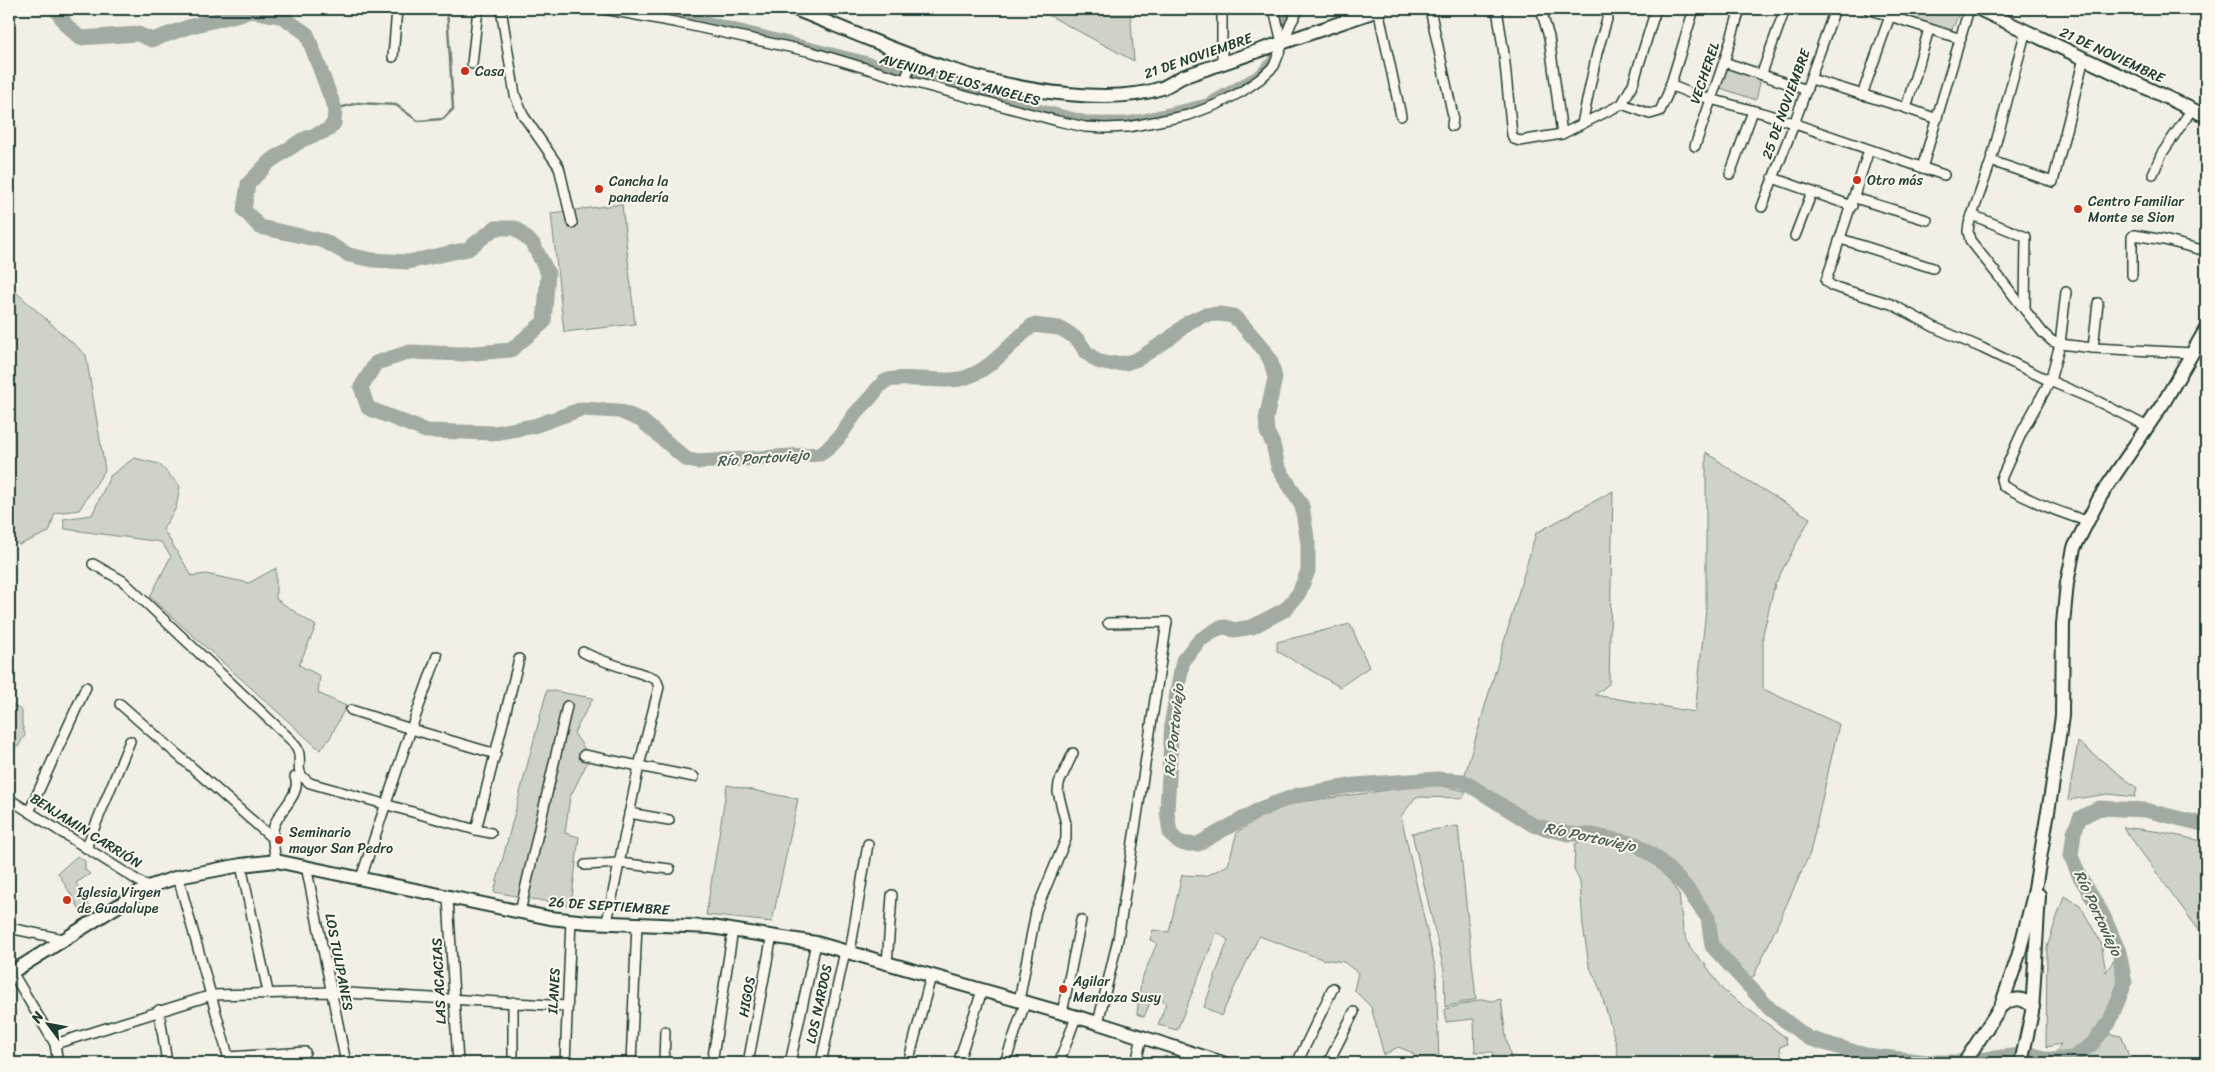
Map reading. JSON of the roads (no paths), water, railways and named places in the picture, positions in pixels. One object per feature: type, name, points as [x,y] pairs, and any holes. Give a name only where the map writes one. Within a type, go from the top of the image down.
[{"type":"street","points":[[393,57],[397,9]]},
{"type":"street","points":[[472,64],[478,9]]},
{"type":"street","points":[[501,9],[515,94],[523,115],[559,167],[572,222]]},
{"type":"street","name":"AVENIDA DE LOS ANGELES","points":[[604,9],[909,70],[1076,125],[1106,128],[1128,127],[1189,114],[1218,104],[1241,92],[1260,79],[1274,66],[1290,22],[1300,9]]},
{"type":"street","name":"21 DE NOVIEMBRE","points":[[795,9],[909,70],[958,74],[998,84],[1060,94],[1099,97],[1124,95],[1162,88],[1182,77],[1380,9]]},
{"type":"street","points":[[1222,9],[1222,64]]},
{"type":"street","points":[[1274,9],[1282,43]]},
{"type":"street","points":[[1380,9],[1401,116]]},
{"type":"street","points":[[1430,9],[1453,116],[1452,126]]},
{"type":"street","points":[[1497,9],[1504,54],[1512,135],[1514,139],[1520,141],[1562,134],[1622,104],[1633,84],[1656,9]]},
{"type":"street","points":[[1545,9],[1543,17],[1549,37],[1562,134]]},
{"type":"street","points":[[1582,124],[1596,52],[1610,9]]},
{"type":"street","points":[[1622,104],[1650,114],[1656,114],[1660,111],[1694,9]]},
{"type":"street","name":"VECHEREL","points":[[1695,146],[1740,9]]},
{"type":"street","points":[[1762,73],[1784,9]]},
{"type":"street","name":"25 DE NOVIEMBRE","points":[[1762,207],[1807,90],[1835,9]]},
{"type":"street","points":[[1868,9],[1961,40]]},
{"type":"street","points":[[1922,168],[1970,9]]},
{"type":"street","name":"21 DE NOVIEMBRE","points":[[1979,9],[2206,116]]},
{"type":"street","points":[[1862,94],[1890,16]]},
{"type":"street","points":[[1906,108],[1929,29]]},
{"type":"street","points":[[2026,30],[1991,162],[1972,215],[1968,231],[1970,240],[2043,333],[2052,341],[2060,344],[2093,348],[2193,353]]},
{"type":"street","points":[[1991,162],[2053,182],[2084,58]]},
{"type":"street","points":[[1724,62],[1762,73],[1807,90]]},
{"type":"street","points":[[1811,79],[1937,119]]},
{"type":"street","points":[[1670,85],[1794,124],[1944,175]]},
{"type":"street","points":[[2153,174],[2160,155],[2192,109]]},
{"type":"street","points":[[1730,174],[1752,111]]},
{"type":"street","points":[[1869,150],[1826,281],[1832,286],[1891,304],[1938,329],[1982,348],[2050,382],[2099,402],[2146,426]]},
{"type":"street","points":[[1773,178],[1812,192],[1927,220]]},
{"type":"street","points":[[1795,236],[1812,192]]},
{"type":"street","points":[[1972,215],[2026,237],[2025,310]]},
{"type":"street","points":[[2132,276],[2132,237],[2134,235],[2164,240],[2206,251]]},
{"type":"street","points":[[1841,239],[1933,268]]},
{"type":"street","points":[[2066,292],[2060,344],[2050,382],[2022,432],[2001,480],[2003,486],[2030,500],[2051,510],[2087,521]]},
{"type":"street","points":[[2093,348],[2098,303]]},
{"type":"street","points":[[1964,1063],[1998,1010],[2018,957],[2040,862],[2062,716],[2063,624],[2067,583],[2074,548],[2100,497],[2146,426],[2164,402],[2206,329]]},
{"type":"street","points":[[93,564],[123,581],[291,740],[298,749],[298,764],[304,779],[310,783],[386,805],[491,833]]},
{"type":"street","points":[[1098,1023],[1118,940],[1167,622],[1108,623]]},
{"type":"street","points":[[583,652],[604,663],[656,679],[659,687],[639,766],[607,922]]},
{"type":"street","points":[[361,878],[437,656]]},
{"type":"street","points":[[476,830],[519,659]]},
{"type":"street","points":[[30,812],[86,687]]},
{"type":"street","points":[[120,704],[272,838]]},
{"type":"street","points":[[520,912],[567,706]]},
{"type":"street","points":[[351,710],[496,754]]},
{"type":"street","points":[[86,848],[130,741]]},
{"type":"street","points":[[1005,1063],[1022,1002],[1036,910],[1066,839],[1066,824],[1058,792],[1059,783],[1073,753]]},
{"type":"street","points":[[584,755],[694,777]]},
{"type":"street","points":[[276,861],[272,838],[278,816],[296,788],[295,777]]},
{"type":"street","name":"BENJAMIN CARRIÓN","points":[[9,799],[148,887]]},
{"type":"street","points":[[629,813],[669,820]]},
{"type":"street","name":"LOS NARDOS","points":[[821,1063],[848,952],[868,844]]},
{"type":"street","name":"26 DE SEPTIEMBRE","points":[[10,973],[148,887],[178,877],[241,865],[276,861],[448,898],[571,920],[733,930],[816,943],[1098,1023],[1223,1063]]},
{"type":"street","points":[[2021,1063],[2032,1009],[2040,862]]},
{"type":"street","points":[[585,865],[620,863],[670,869]]},
{"type":"street","points":[[241,865],[268,992]]},
{"type":"street","name":"LOS TULIPANES","points":[[306,866],[346,1063]]},
{"type":"street","points":[[178,877],[229,1060],[305,1052]]},
{"type":"street","points":[[887,964],[892,895]]},
{"type":"street","name":"LAS ACACIAS","points":[[448,898],[458,1063]]},
{"type":"street","name":"ILANES","points":[[565,1063],[571,920]]},
{"type":"street","points":[[1062,1013],[1081,920]]},
{"type":"street","points":[[630,1063],[637,924]]},
{"type":"street","points":[[9,928],[63,939]]},
{"type":"street","points":[[712,1063],[733,930]]},
{"type":"street","name":"HIGOS","points":[[748,1063],[772,935]]},
{"type":"street","points":[[790,1063],[816,943]]},
{"type":"street","points":[[10,973],[55,1044],[58,1063]]},
{"type":"street","points":[[908,1063],[931,976]]},
{"type":"street","points":[[1297,1063],[1333,988]]},
{"type":"street","points":[[958,1063],[982,991]]},
{"type":"street","points":[[55,1044],[212,995],[268,992],[331,992],[567,1006]]},
{"type":"street","points":[[1998,1010],[2011,999],[2018,998],[2028,1002],[2032,1009]]},
{"type":"street","points":[[513,1002],[513,1063]]},
{"type":"street","points":[[159,1010],[168,1063]]},
{"type":"street","points":[[1328,1063],[1354,1012]]},
{"type":"street","points":[[1059,1063],[1076,1017]]},
{"type":"street","points":[[664,1063],[665,1031]]},
{"type":"street","points":[[1136,1063],[1142,1037]]},
{"type":"waterway","name":"Río Portoviejo","points":[[56,9],[66,25],[80,38],[138,34],[152,40],[188,27],[252,11],[283,17],[307,34],[335,109],[334,123],[328,130],[302,140],[269,162],[248,184],[244,210],[260,227],[324,241],[349,255],[373,260],[408,262],[468,249],[495,228],[515,228],[533,244],[548,273],[544,322],[511,350],[463,354],[410,352],[376,363],[361,387],[368,408],[426,431],[495,433],[534,426],[582,409],[619,411],[641,420],[686,459],[697,462],[820,454],[836,441],[855,414],[884,382],[898,379],[952,380],[971,376],[990,364],[1033,325],[1059,328],[1067,332],[1078,340],[1086,352],[1097,361],[1108,364],[1126,363],[1138,359],[1169,339],[1189,322],[1204,315],[1220,314],[1233,316],[1265,351],[1271,362],[1275,378],[1266,419],[1267,432],[1273,444],[1278,467],[1302,506],[1308,544],[1308,571],[1299,593],[1286,609],[1252,627],[1234,630],[1226,627],[1219,628],[1200,640],[1183,660],[1172,720],[1167,812],[1170,833],[1176,840],[1184,844],[1198,844],[1262,808],[1298,795],[1355,785],[1437,779],[1463,781],[1533,825],[1568,834],[1593,835],[1636,844],[1659,860],[1685,886],[1708,918],[1712,946],[1770,1009],[1808,1038],[1865,1055],[1928,1062],[1961,1062],[2029,1054],[2051,1060],[2073,1058],[2092,1044],[2109,1023],[2125,983],[2119,952],[2103,915],[2079,875],[2071,856],[2074,832],[2080,818],[2099,808],[2145,810],[2206,825]]},
{"type":"waterway","points":[[335,109],[358,103],[396,105],[418,121],[443,119],[453,109],[447,9]]},
{"type":"waterway","points":[[661,9],[864,60],[981,94],[1091,121],[1126,121],[1207,103],[1259,74],[1273,59],[1275,49]]},
{"type":"waterway","points":[[1280,35],[1283,23],[1291,9]]},
{"type":"place","name":"Casa","points":[[465,71]]},
{"type":"place","name":"Otro más","points":[[1857,180]]},
{"type":"place","name":"Cancha la panadería","points":[[599,189]]},
{"type":"place","name":"Centro Familiar Monte se Sion","points":[[2078,209]]},
{"type":"place","name":"Seminario mayor San Pedro","points":[[279,840]]},
{"type":"place","name":"Iglesia Virgen de Guadalupe","points":[[67,900]]},
{"type":"place","name":"Agilar Mendoza Susy","points":[[1063,989]]}]
